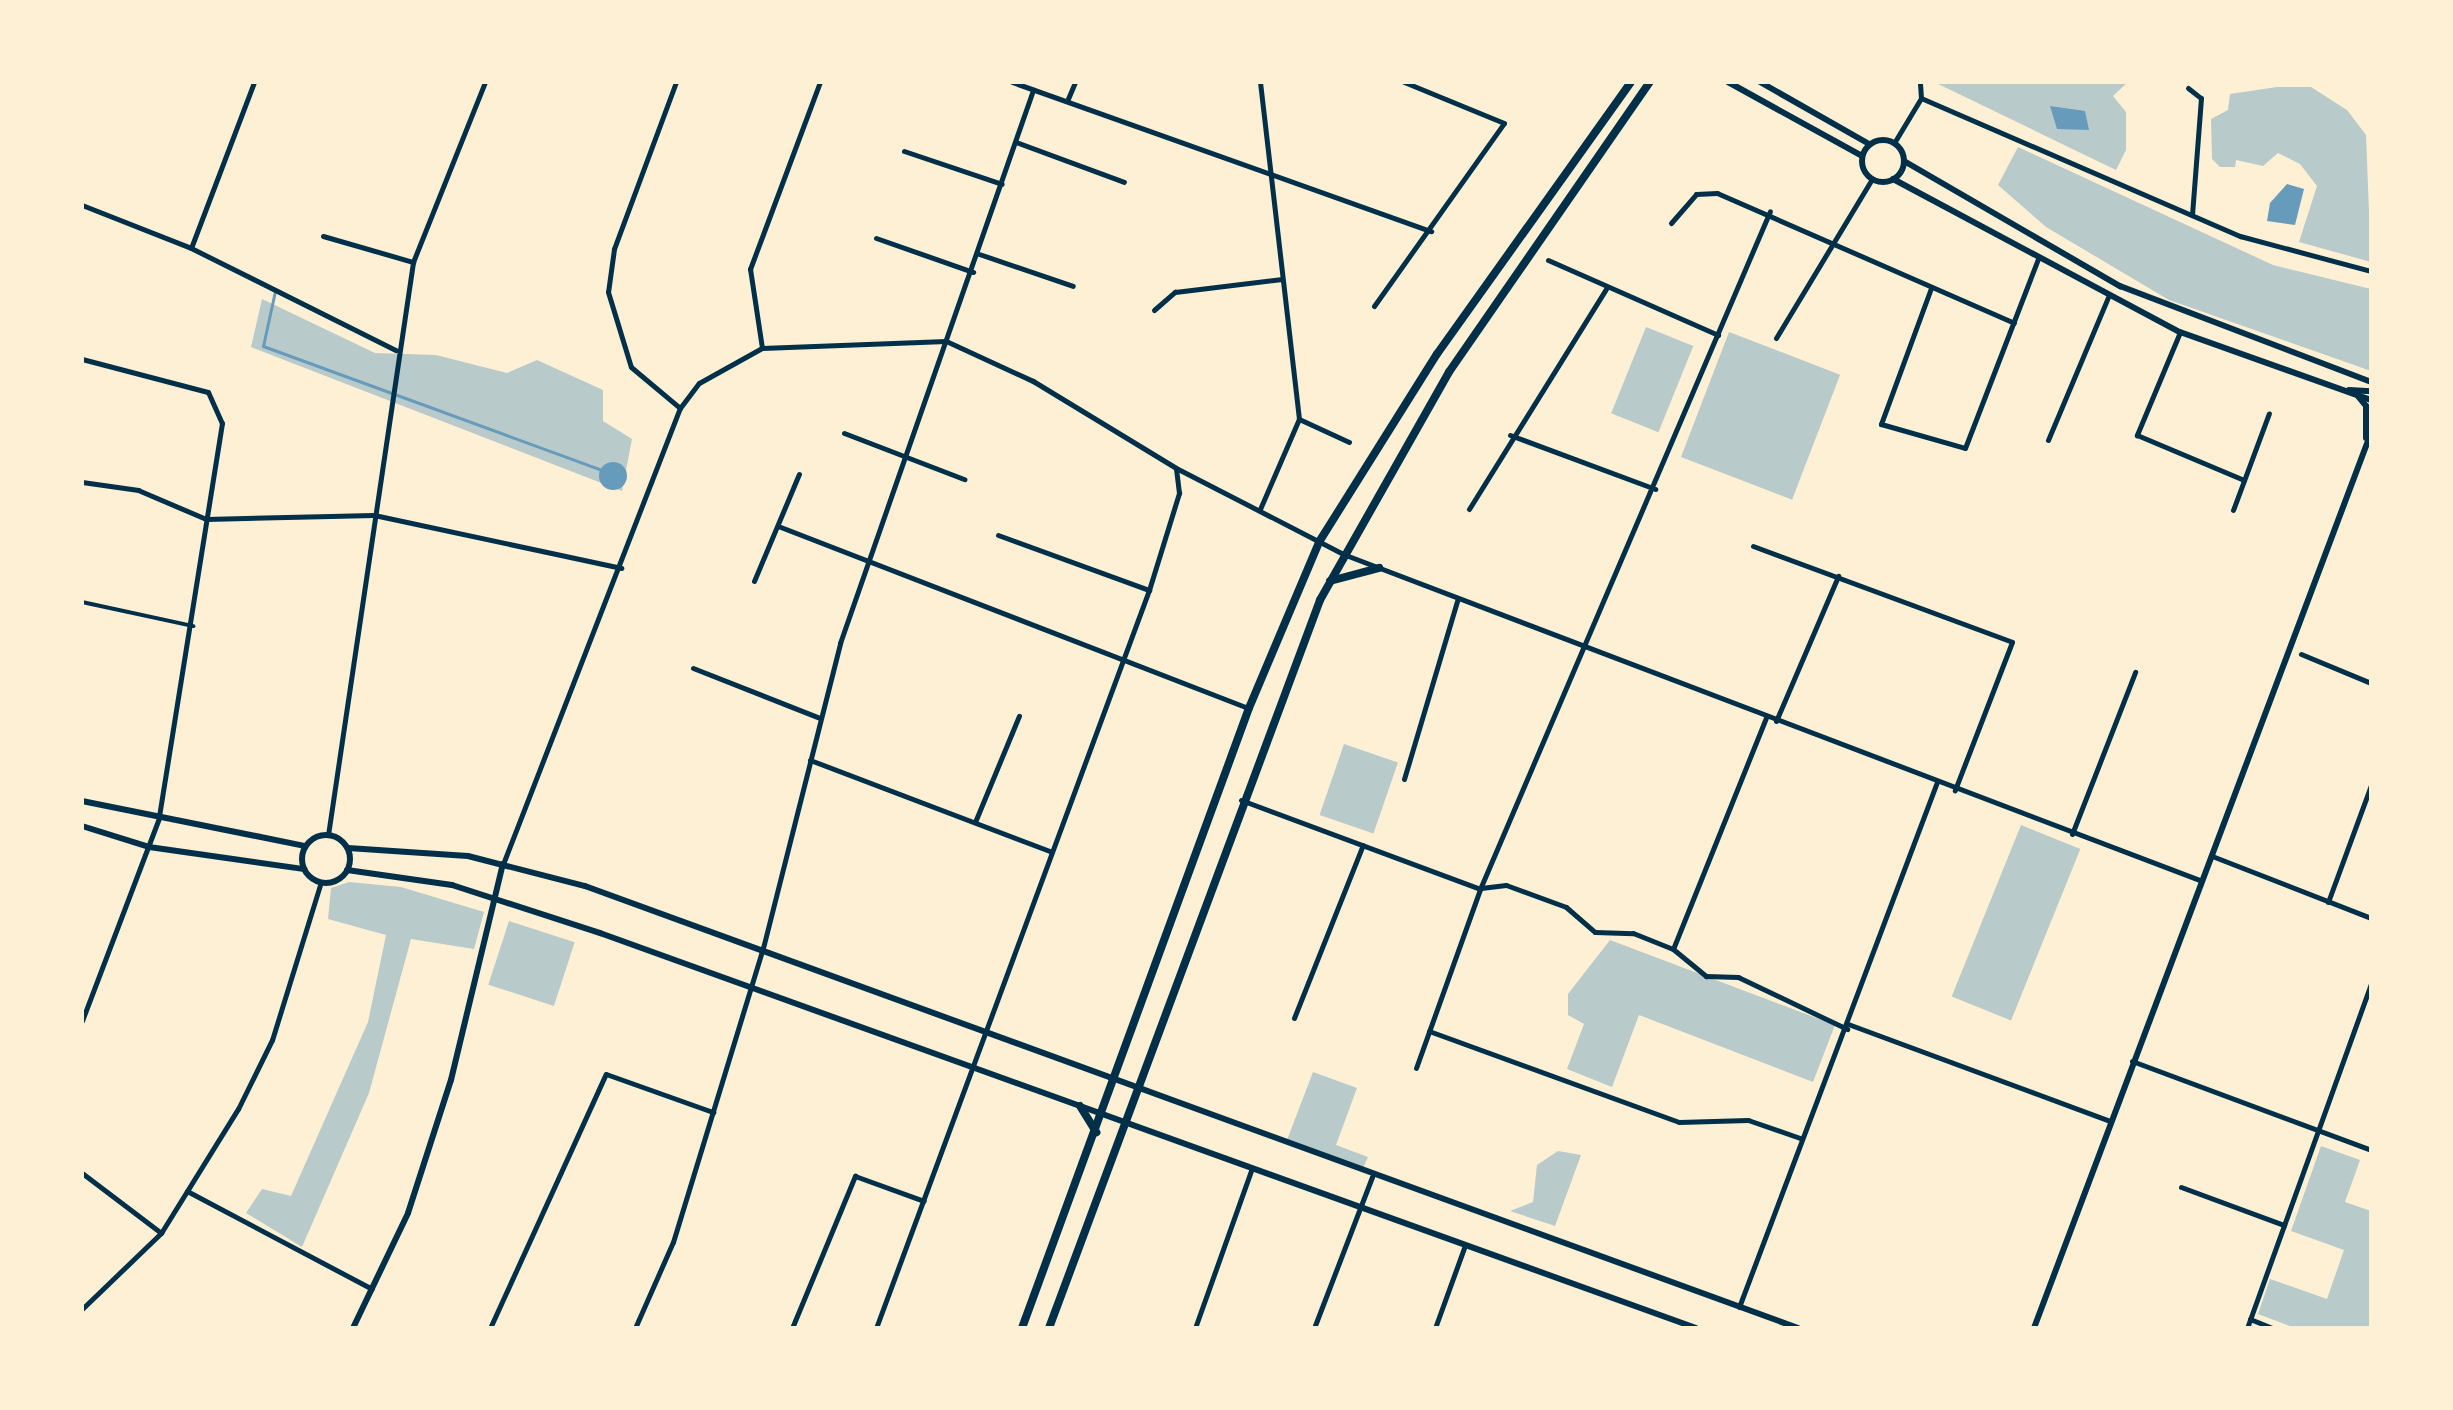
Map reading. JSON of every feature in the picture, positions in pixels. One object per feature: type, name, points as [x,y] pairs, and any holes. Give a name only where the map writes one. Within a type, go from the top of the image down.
[{"type":"main road","points":[[1022,1328],[1117,1079],[1249,708],[1319,542],[1437,354],[1631,82]]},
{"type":"main road","points":[[1049,1328],[1127,1124],[1241,800],[1343,554],[1449,372],[1651,82]]},
{"type":"main road","points":[[1330,581],[1379,568]]},
{"type":"main road","points":[[1080,1106],[1096,1132]]},
{"type":"street","points":[[191,248],[254,82]]},
{"type":"street","points":[[328,835],[374,515],[396,414],[396,350],[413,262],[485,82]]},
{"type":"street","points":[[676,82],[614,249],[608,292],[631,367],[680,408]]},
{"type":"street","points":[[762,348],[750,269],[820,82]]},
{"type":"street","points":[[1012,82],[1271,170],[1431,231]]},
{"type":"street","points":[[1067,101],[1075,82]]},
{"type":"street","points":[[1260,82],[1299,419],[1260,509]]},
{"type":"street","points":[[1374,306],[1431,231],[1504,123],[1404,82]]},
{"type":"street","points":[[1728,82],[1862,156],[1872,179]]},
{"type":"street","points":[[1760,82],[1869,144],[1894,143]]},
{"type":"street","points":[[1894,143],[1921,98],[1920,82]]},
{"type":"street","points":[[2188,88],[2201,98],[2192,215]]},
{"type":"street","points":[[635,1328],[673,1242],[713,1112],[763,948],[820,718],[870,562],[973,272],[1033,90]]},
{"type":"street","points":[[1921,98],[2274,248],[2371,271]]},
{"type":"street","points":[[1016,142],[1124,182]]},
{"type":"street","points":[[1894,143],[1904,161],[2120,286],[2371,384]]},
{"type":"street","points":[[1862,156],[1869,144]]},
{"type":"street","points":[[904,151],[1002,184]]},
{"type":"street","points":[[1893,179],[1904,161]]},
{"type":"street","points":[[1872,179],[1893,179],[2108,297],[2180,332],[2371,400]]},
{"type":"street","points":[[1776,338],[1837,245],[1872,179]]},
{"type":"street","points":[[1671,223],[1696,194],[1770,211],[1837,245],[2014,323]]},
{"type":"street","points":[[82,205],[191,248],[396,350]]},
{"type":"street","points":[[1416,1068],[1480,889],[1655,489],[1770,211]]},
{"type":"street","points":[[323,236],[413,262]]},
{"type":"street","points":[[876,238],[973,272]]},
{"type":"street","points":[[979,254],[1073,286]]},
{"type":"street","points":[[1931,288],[1881,424],[1958,448],[1970,445],[2038,259]]},
{"type":"street","points":[[1548,260],[1606,289],[1718,335]]},
{"type":"street","points":[[1154,310],[1175,292],[1282,279]]},
{"type":"street","points":[[1469,509],[1510,435],[1606,289]]},
{"type":"street","points":[[2048,440],[2108,297]]},
{"type":"street","points":[[2180,332],[2137,435],[2244,480]]},
{"type":"street","points":[[353,1328],[408,1213],[451,1080],[498,902],[503,864],[621,568],[680,408],[717,368],[762,348],[946,341],[1033,381],[1176,468],[1343,554],[1457,601],[2202,881]]},
{"type":"street","points":[[82,359],[208,392],[222,423],[193,626],[159,818],[82,1021]]},
{"type":"street","points":[[2338,389],[2371,384]]},
{"type":"street","points":[[2357,396],[2366,406],[2365,445]]},
{"type":"street","points":[[2233,510],[2269,413]]},
{"type":"street","points":[[1299,419],[1349,442]]},
{"type":"street","points":[[844,433],[964,479]]},
{"type":"street","points":[[2034,1328],[2371,433]]},
{"type":"street","points":[[1510,435],[1655,489]]},
{"type":"street","points":[[876,1328],[975,1068],[1118,657],[1149,590],[1179,493],[1176,468]]},
{"type":"street","points":[[754,581],[799,474]]},
{"type":"street","points":[[82,482],[138,490],[206,519],[374,515],[621,568]]},
{"type":"street","points":[[778,526],[1249,708]]},
{"type":"street","points":[[998,535],[1149,590]]},
{"type":"street","points":[[1753,546],[2012,642],[1955,790]]},
{"type":"street","points":[[1776,721],[1838,576]]},
{"type":"street","points":[[1404,779],[1457,601]]},
{"type":"street","points":[[82,602],[193,626]]},
{"type":"street","points":[[2301,654],[2371,683]]},
{"type":"street","points":[[693,668],[820,718]]},
{"type":"street","points":[[2072,834],[2135,672]]},
{"type":"street","points":[[975,822],[1019,716]]},
{"type":"street","points":[[1673,949],[1766,718]]},
{"type":"street","points":[[810,760],[1050,851]]},
{"type":"street","points":[[1739,1308],[1800,1138],[1848,1027],[1937,782]]},
{"type":"street","points":[[2328,902],[2371,785]]},
{"type":"street","points":[[1241,800],[1480,889],[1506,885],[1566,907],[1595,932],[1633,933],[1673,949],[1685,966],[1706,976],[1738,977],[1848,1027],[2110,1121]]},
{"type":"street","points":[[82,801],[306,846],[328,835]]},
{"type":"street","points":[[82,826],[149,847],[304,869],[321,882]]},
{"type":"street","points":[[328,835],[348,848],[426,850],[503,864],[763,948],[1372,1177],[1798,1328]]},
{"type":"street","points":[[1294,1018],[1363,845]]},
{"type":"street","points":[[304,869],[306,846]]},
{"type":"street","points":[[347,870],[348,848]]},
{"type":"street","points":[[2212,856],[2371,918]]},
{"type":"street","points":[[82,1309],[161,1233],[187,1191],[272,1040],[321,882],[347,870],[404,874],[750,984],[1360,1211],[1696,1328]]},
{"type":"street","points":[[2247,1328],[2371,984]]},
{"type":"street","points":[[1429,1031],[1679,1122],[1748,1120],[1800,1138]]},
{"type":"street","points":[[2132,1061],[2371,1150]]},
{"type":"street","points":[[490,1328],[606,1074],[713,1112]]},
{"type":"street","points":[[1195,1328],[1251,1171]]},
{"type":"street","points":[[82,1173],[161,1233]]},
{"type":"street","points":[[792,1328],[855,1176],[924,1201]]},
{"type":"street","points":[[1314,1328],[1372,1177]]},
{"type":"street","points":[[2181,1187],[2284,1225]]},
{"type":"street","points":[[187,1191],[372,1289]]},
{"type":"street","points":[[1435,1328],[1464,1248]]},
{"type":"street","points":[[2250,1319],[2272,1328]]},
{"type":"shaded area","points":[[1934,82],[2128,82],[2113,96],[2126,112],[2126,150],[2116,170]]},
{"type":"shaded area","points":[[2277,87],[2311,87],[2347,110],[2366,135],[2371,262],[2299,242],[2317,186],[2300,164],[2278,153],[2263,166],[2236,160],[2235,167],[2220,167],[2212,159],[2211,119],[2228,110],[2230,94]]},
{"type":"shaded area","points":[[2018,147],[2273,265],[2371,289],[2371,371],[2169,300],[2046,227],[1998,185]]},
{"type":"shaded area","points":[[262,299],[375,353],[436,355],[507,373],[537,360],[603,390],[603,421],[632,439],[622,491],[251,347]]},
{"type":"shaded area","points":[[1646,327],[1693,346],[1658,432],[1611,413]]},
{"type":"shaded area","points":[[1729,332],[1840,375],[1792,500],[1681,457]]},
{"type":"shaded area","points":[[1344,744],[1398,763],[1373,833],[1320,815]]},
{"type":"shaded area","points":[[2021,825],[2080,849],[2011,1021],[1952,997]]},
{"type":"shaded area","points":[[349,882],[401,887],[484,912],[474,949],[411,939],[369,1093],[302,1247],[246,1213],[262,1189],[291,1196],[368,1022],[386,935],[328,919],[331,888]]},
{"type":"shaded area","points":[[509,921],[575,942],[554,1006],[488,985]]},
{"type":"shaded area","points":[[1610,940],[1835,1025],[1813,1082],[1639,1015],[1612,1087],[1567,1069],[1584,1024],[1568,1015],[1568,994]]},
{"type":"shaded area","points":[[1313,1072],[1357,1088],[1336,1145],[1368,1157],[1363,1168],[1287,1140]]},
{"type":"shaded area","points":[[2321,1146],[2360,1160],[2345,1202],[2371,1211],[2370,1328],[2295,1328],[2258,1314],[2270,1279],[2327,1299],[2344,1250],[2291,1231]]},
{"type":"shaded area","points":[[1558,1151],[1581,1155],[1555,1226],[1510,1211],[1533,1202],[1537,1165]]},
{"type":"water","points":[[2050,106],[2085,111],[2089,130],[2057,129]]},
{"type":"water","points":[[2287,184],[2304,189],[2295,225],[2267,221],[2270,203]]},
{"type":"water","points":[[613,462],[623,466],[627,476],[623,486],[613,490],[603,486],[599,476],[603,466]]},
{"type":"waterway","points":[[275,291],[263,346],[600,469]]}]
